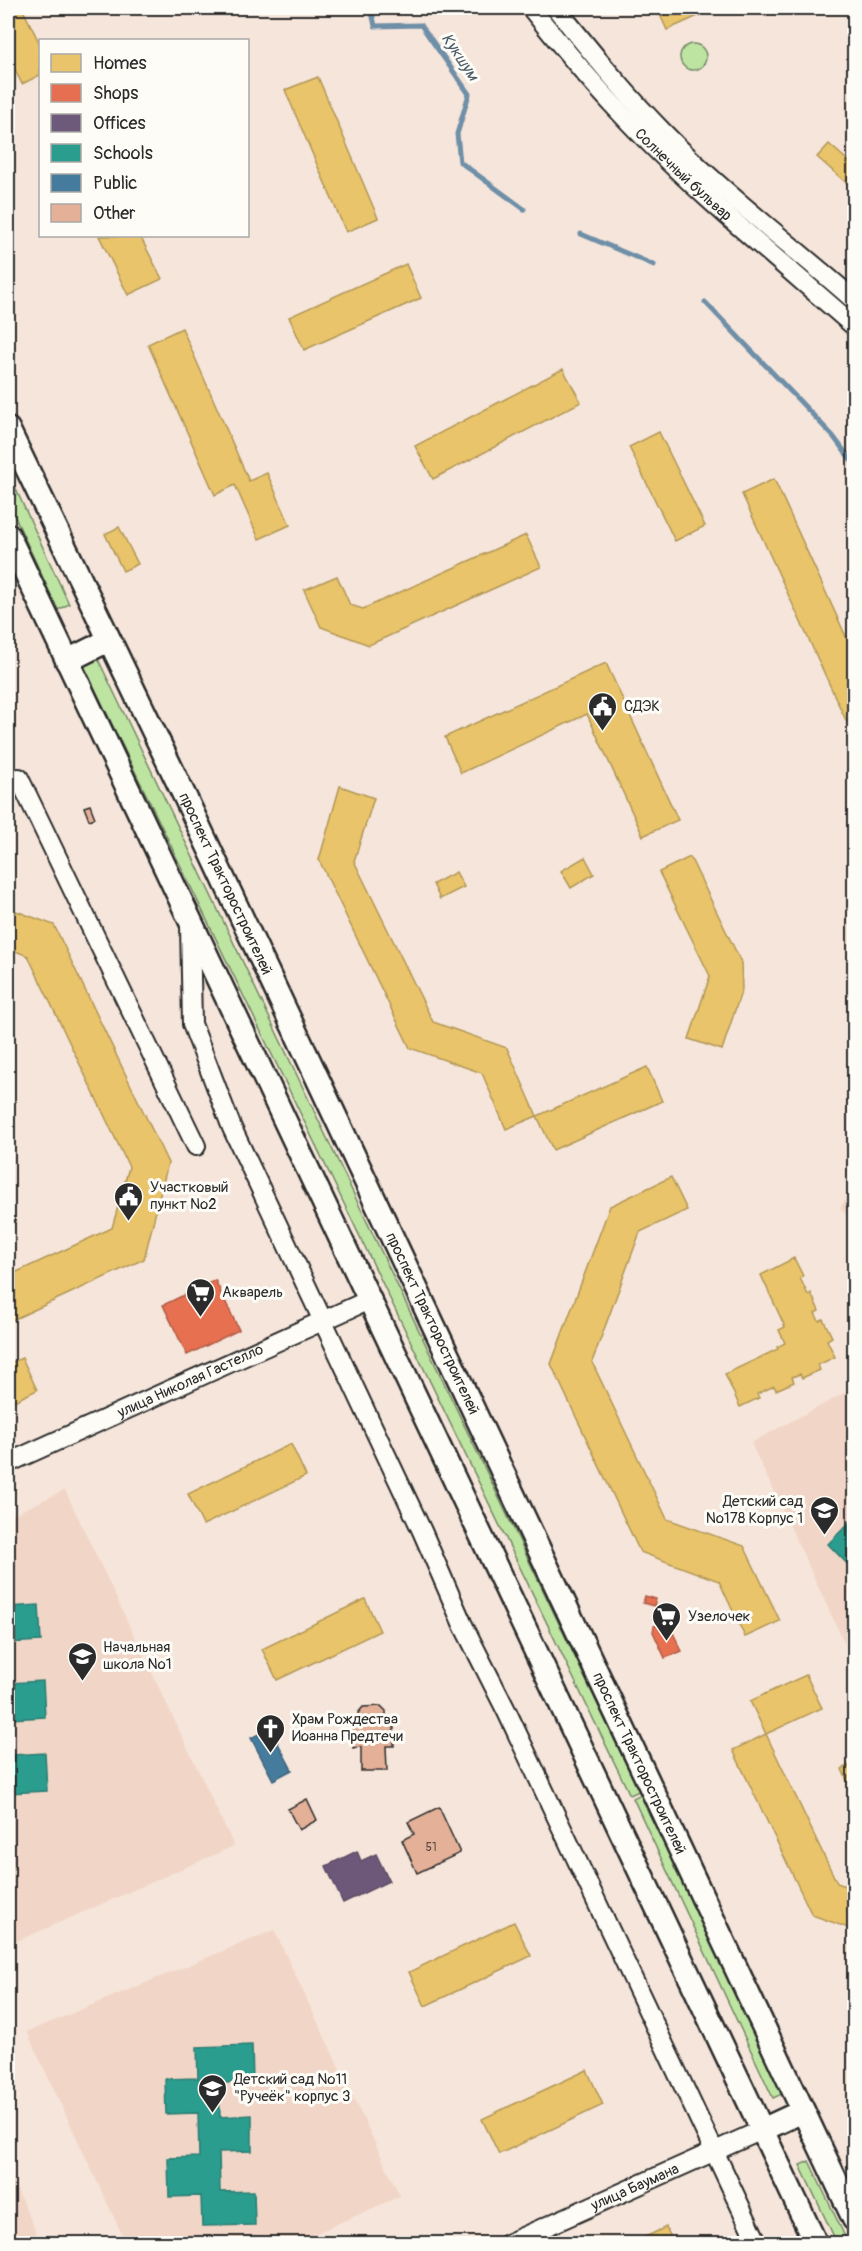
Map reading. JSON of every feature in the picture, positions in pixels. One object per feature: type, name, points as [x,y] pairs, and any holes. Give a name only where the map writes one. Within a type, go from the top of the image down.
[{"type":"main road","name":"проспект Тракторостроителей","points":[[8,429],[201,832],[855,2219]]},
{"type":"main road","points":[[8,535],[816,2244]]},
{"type":"main road","points":[[67,661],[109,640]]},
{"type":"main road","points":[[762,2130],[803,2111]]},
{"type":"street","name":"Солнечный бульвар","points":[[531,8],[616,109],[667,160],[722,211],[855,326]]},
{"type":"street","name":"Солнечный бульвар","points":[[556,8],[604,68],[664,133],[734,197],[855,300]]},
{"type":"street","points":[[19,778],[196,1146]]},
{"type":"street","points":[[190,922],[192,1024],[232,1128],[422,1531],[462,1625],[507,1712],[758,2244]]},
{"type":"street","name":"улица Николая Гастелло","points":[[8,1463],[371,1299]]},
{"type":"street","name":"улица Баумана","points":[[507,2244],[762,2130]]},
{"type":"shaded area","points":[[854,1186],[854,1222],[840,1208]]},
{"type":"shaded area","name":"Детский сад №178 Корпус 1","points":[[854,1388],[854,1663],[751,1443]]},
{"type":"shaded area","name":"Начальная школа №1","points":[[65,1490],[234,1846],[8,1945],[8,1517]]},
{"type":"shaded area","name":"Детский сад №11 \"Ручеёк\" корпус 3","points":[[274,1930],[400,2196],[294,2243],[126,2243],[27,2032]]},
{"type":"shaded area","points":[[8,2170],[41,2243],[8,2243]]},
{"type":"green space","points":[[693,44],[702,48],[706,57],[702,66],[693,70],[684,66],[680,57],[684,48]]},
{"type":"green space","points":[[8,472],[69,604],[58,610],[8,502]]},
{"type":"green space","points":[[98,659],[639,1791],[630,1795],[84,666]]},
{"type":"green space","points":[[641,1794],[782,2094],[773,2098],[633,1798]]},
{"type":"green space","points":[[809,2161],[848,2243],[837,2243],[800,2165]]},
{"type":"building: Homes","points":[[8,8],[22,8],[39,42],[39,76],[22,84],[8,56]]},
{"type":"building: Homes","points":[[657,8],[697,8],[700,15],[667,30]]},
{"type":"building: Homes","points":[[318,77],[378,218],[346,232],[285,90]]},
{"type":"building: Homes","points":[[829,144],[854,166],[854,183],[851,187],[817,157]]},
{"type":"building: Homes","points":[[99,237],[141,237],[162,279],[128,295]]},
{"type":"building: Homes","points":[[406,264],[421,298],[304,350],[289,317]]},
{"type":"building: Homes","points":[[182,328],[249,481],[267,473],[290,525],[259,539],[235,485],[215,495],[148,344]]},
{"type":"building: Homes","points":[[563,369],[581,402],[433,479],[415,446]]},
{"type":"building: Homes","points":[[659,432],[705,526],[675,541],[629,447]]},
{"type":"building: Homes","points":[[774,479],[854,654],[854,738],[742,494]]},
{"type":"building: Homes","points":[[119,527],[138,564],[123,571],[105,534]]},
{"type":"building: Homes","points":[[526,535],[541,567],[369,645],[321,627],[304,590],[337,576],[350,605],[363,609]]},
{"type":"building: Homes","points":[[606,663],[678,820],[643,836],[587,714],[461,773],[445,737]]},
{"type":"building: Homes","points":[[340,786],[374,798],[354,861],[433,1022],[507,1048],[537,1116],[506,1129],[482,1073],[410,1048],[319,860]]},
{"type":"building: Homes","points":[[585,857],[594,874],[571,888],[561,871]]},
{"type":"building: Homes","points":[[690,857],[741,962],[742,989],[722,1050],[689,1039],[710,976],[659,872]]},
{"type":"building: Homes","points":[[456,872],[464,887],[440,899],[433,884]]},
{"type":"building: Homes","points":[[8,908],[54,925],[168,1163],[144,1259],[8,1322],[8,1276],[112,1228],[129,1167],[28,956],[8,948]]},
{"type":"building: Homes","points":[[647,1067],[662,1101],[553,1150],[537,1116]]},
{"type":"building: Homes","points":[[671,1177],[687,1210],[640,1232],[592,1362],[667,1519],[744,1546],[780,1621],[745,1637],[719,1581],[640,1552],[551,1364],[610,1206]]},
{"type":"building: Homes","points":[[794,1258],[803,1276],[800,1278],[808,1295],[811,1293],[819,1311],[815,1313],[819,1321],[823,1319],[832,1337],[827,1340],[835,1357],[818,1365],[820,1370],[802,1378],[800,1374],[792,1377],[794,1382],[776,1390],[774,1386],[757,1394],[759,1398],[740,1407],[725,1374],[778,1349],[777,1347],[785,1343],[779,1330],[785,1327],[761,1275]]},
{"type":"building: Homes","points":[[22,1358],[37,1390],[8,1404],[8,1364]]},
{"type":"building: Homes","points":[[291,1444],[306,1476],[203,1525],[188,1494]]},
{"type":"building: Homes","points":[[365,1599],[380,1631],[277,1680],[262,1649]]},
{"type":"building: Homes","points":[[806,1675],[822,1708],[766,1734],[750,1701]]},
{"type":"building: Homes","points":[[766,1734],[837,1883],[854,1889],[854,1930],[812,1915],[733,1750]]},
{"type":"building: Homes","points":[[854,1763],[854,1782],[849,1785],[842,1769]]},
{"type":"building: Homes","points":[[514,1922],[531,1956],[425,2006],[409,1972]]},
{"type":"building: Homes","points":[[587,2070],[603,2105],[499,2154],[482,2119]]},
{"type":"building: Homes","points":[[666,2227],[674,2244],[631,2244]]},
{"type":"building: Shops","name":"Акварель","points":[[215,1280],[239,1330],[187,1355],[163,1305]]},
{"type":"building: Shops","points":[[645,1596],[656,1599],[654,1606],[643,1603]]},
{"type":"building: Shops","name":"Узелочек","points":[[667,1621],[682,1651],[665,1658],[653,1632],[654,1626]]},
{"type":"building: Offices","points":[[357,1851],[361,1861],[376,1854],[389,1881],[343,1903],[326,1866]]},
{"type":"building: Schools","points":[[854,1518],[854,1571],[828,1544]]},
{"type":"building: Schools","points":[[39,1605],[41,1641],[8,1643],[8,1607]]},
{"type":"building: Schools","points":[[8,1660],[9,1683],[43,1681],[45,1717],[10,1719],[12,1755],[45,1753],[47,1791],[8,1793]]},
{"type":"building: Schools","points":[[252,2045],[253,2082],[219,2083],[220,2117],[252,2115],[252,2151],[219,2152],[220,2192],[254,2191],[255,2225],[202,2226],[201,2196],[169,2197],[168,2158],[199,2157],[198,2113],[166,2114],[165,2079],[198,2078],[197,2047]]},
{"type":"building: Public","name":"Храм Рождества Иоанна Предтечи","points":[[270,1728],[292,1770],[273,1780],[251,1738]]},
{"type":"building: Other","points":[[90,805],[95,818],[89,820],[84,807]]},
{"type":"building: Other","points":[[381,1706],[386,1711],[386,1722],[394,1722],[394,1746],[386,1746],[387,1771],[361,1771],[361,1747],[353,1748],[352,1723],[359,1722],[358,1713],[363,1707]]},
{"type":"building: Other","points":[[307,1799],[317,1820],[299,1830],[288,1809]]},
{"type":"building: Other","points":[[439,1807],[460,1853],[417,1873],[402,1840],[414,1834],[408,1822]]},
{"type":"waterway","name":"Кукшум","points":[[371,8],[375,26],[421,25],[469,94],[457,134],[460,162],[524,209]]},
{"type":"waterway","name":"Кукшум","points":[[581,234],[654,265]]},
{"type":"waterway","name":"Кукшум","points":[[705,302],[833,436],[854,464]]},
{"type":"place","name":"СДЭК","points":[[603,732]]},
{"type":"place","name":"Участковый пункт №2","points":[[129,1222]]},
{"type":"place","name":"Акварель","points":[[201,1318]]},
{"type":"place","name":"Детский сад №178 Корпус 1","points":[[824,1536]]},
{"type":"place","name":"Узелочек","points":[[667,1642]]},
{"type":"place","name":"Начальная школа №1","points":[[82,1682]]},
{"type":"place","name":"Храм Рождества Иоанна Предтечи","points":[[271,1754]]},
{"type":"place","name":"Детский сад №11 \"Ручеёк\" корпус 3","points":[[213,2114]]}]
